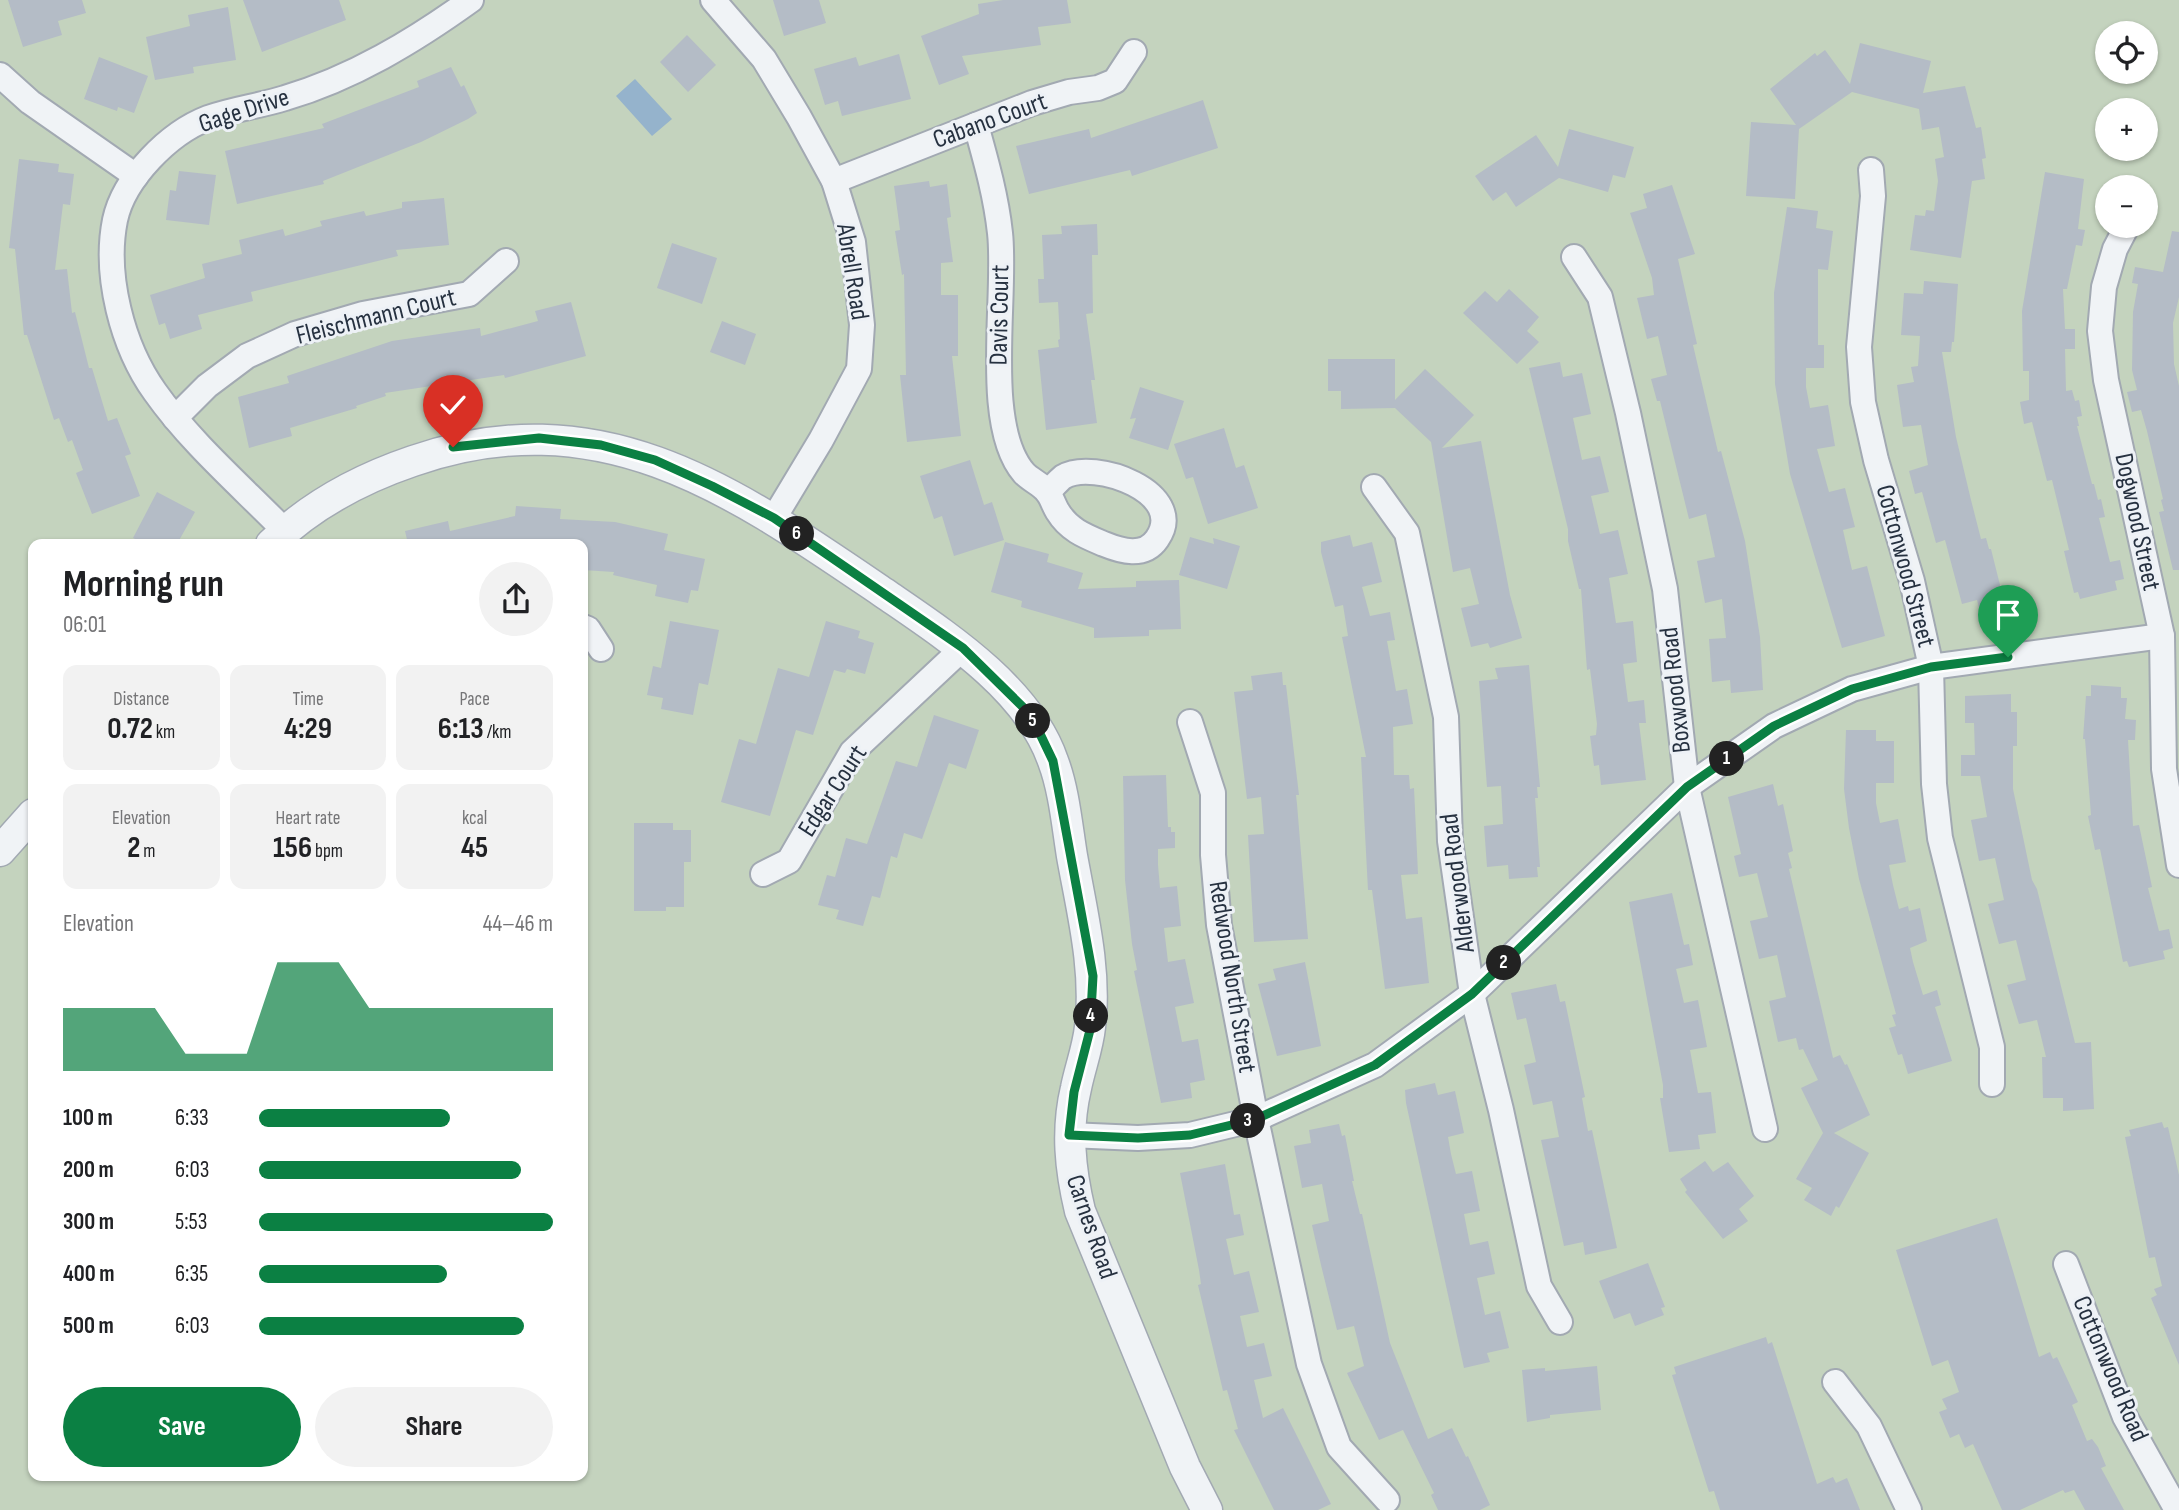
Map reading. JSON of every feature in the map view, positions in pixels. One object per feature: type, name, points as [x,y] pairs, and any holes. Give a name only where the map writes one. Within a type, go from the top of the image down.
[{"type":"street","name":"Gage Drive","points":[[278,537],[175,418],[148,379],[132,348],[119,307],[112,263],[115,219],[136,176],[167,142],[207,118],[287,98],[368,65],[434,27],[471,0]]},
{"type":"street","name":"Abrell Road","points":[[714,1],[764,58],[834,181],[853,242],[862,325],[859,369],[821,440],[774,518]]},
{"type":"street","name":"Cabano Court","points":[[834,181],[1032,103],[1069,92],[1098,88],[1115,81],[1134,52]]},
{"type":"street","points":[[0,75],[30,102],[136,176]]},
{"type":"street","name":"Davis Court","points":[[976,125],[994,192],[1000,234],[1001,407],[1008,441],[1023,472],[1048,492]]},
{"type":"street","name":"Cottonwood Street","points":[[1871,170],[1873,196],[1859,347],[1863,402],[1876,460],[1912,581],[1931,667],[1934,784],[1940,838],[1992,1047],[1992,1084]]},
{"type":"street","name":"Dogwood Street","points":[[2121,238],[2104,288],[2100,331],[2106,380],[2162,636],[2164,769],[2179,865]]},
{"type":"street","name":"Boxwood Road","points":[[1574,257],[1600,297],[1647,500],[1665,589],[1687,787],[1765,1129]]},
{"type":"street","name":"Fleischmann Court","points":[[175,418],[207,386],[247,356],[295,334],[363,314],[469,294],[506,261]]},
{"type":"street","name":"Carnes Road","points":[[278,537],[321,504],[371,475],[453,447],[539,438],[601,445],[655,460],[774,518],[963,648],[1031,715],[1056,772],[1093,976],[1090,1030],[1074,1092],[1069,1135],[1071,1172],[1080,1211],[1185,1467],[1207,1510]]},
{"type":"street","name":"Alderwood Road","points":[[1374,486],[1407,533],[1446,718],[1450,841],[1472,994],[1501,1110],[1539,1286],[1560,1322]]},
{"type":"street","points":[[588,629],[601,649]]},
{"type":"street","points":[[1069,1135],[1138,1138],[1190,1135],[1256,1119],[1375,1065],[1472,994],[1687,787],[1774,726],[1852,689],[1931,667],[2162,636]]},
{"type":"street","name":"Edgar Court","points":[[763,874],[789,861],[852,752],[963,648]]},
{"type":"street","name":"Redwood North Street","points":[[1190,722],[1213,793],[1213,855],[1219,925],[1256,1119],[1309,1364],[1339,1447],[1387,1500]]},
{"type":"street","points":[[0,851],[28,820]]},
{"type":"street","name":"Cottonwood Road","points":[[2066,1264],[2125,1417],[2177,1510]]},
{"type":"street","points":[[1835,1382],[1869,1426],[1909,1510]]},
{"type":"green space","points":[[0,0],[2179,0],[2179,1510],[0,1510]]},
{"type":"water","points":[[635,79],[672,119],[652,136],[616,96]]},
{"type":"building","points":[[8,0],[82,0],[86,13],[58,21],[62,35],[23,47]]},
{"type":"building","points":[[243,0],[339,0],[346,20],[262,52]]},
{"type":"building","points":[[773,0],[819,0],[826,23],[784,36]]},
{"type":"building","points":[[1003,0],[1067,0],[1071,23],[1038,27],[1041,45],[962,56],[969,74],[939,85],[921,36],[979,14],[978,4]]},
{"type":"building","points":[[228,7],[236,60],[193,67],[194,73],[155,80],[146,37],[190,26],[188,15]]},
{"type":"building","points":[[687,35],[716,65],[688,92],[660,62]]},
{"type":"building","points":[[1860,43],[1931,61],[1923,93],[1965,86],[1976,128],[1981,127],[1986,158],[1982,159],[1985,179],[1972,181],[1961,258],[1910,250],[1915,215],[1925,216],[1926,210],[1934,211],[1938,181],[1935,159],[1944,157],[1939,127],[1922,130],[1919,109],[1852,92],[1799,129],[1795,199],[1746,196],[1751,122],[1796,125],[1770,89],[1815,53],[1817,56],[1825,50],[1850,84]]},
{"type":"building","points":[[899,54],[911,99],[842,116],[838,101],[825,105],[814,69],[856,57],[859,66]]},
{"type":"building","points":[[99,57],[148,76],[134,113],[118,107],[117,111],[84,99]]},
{"type":"building","points":[[451,67],[461,87],[464,85],[477,113],[468,119],[421,142],[323,181],[324,184],[237,204],[225,151],[324,128],[322,124],[419,87],[417,81]]},
{"type":"building","points":[[1203,100],[1218,148],[1132,176],[1130,170],[1029,194],[1016,146],[1089,129],[1091,138]]},
{"type":"building","points":[[1569,129],[1634,147],[1625,178],[1613,175],[1608,192],[1559,178],[1516,207],[1506,192],[1493,201],[1475,176],[1536,135],[1558,167]]},
{"type":"building","points":[[19,159],[59,164],[58,172],[74,174],[70,205],[63,204],[55,270],[67,269],[72,313],[75,312],[89,368],[92,368],[108,421],[117,418],[131,454],[125,456],[140,496],[92,514],[76,473],[83,470],[72,440],[68,442],[59,418],[54,420],[27,335],[24,335],[15,249],[9,248]]},
{"type":"building","points":[[179,171],[216,175],[209,225],[166,220],[170,190],[176,191]]},
{"type":"building","points":[[2045,172],[2084,179],[2078,229],[2085,230],[2082,246],[2076,245],[2067,289],[2063,289],[2065,329],[2075,329],[2075,349],[2065,349],[2066,391],[2072,390],[2075,401],[2079,400],[2082,416],[2077,417],[2077,426],[2092,484],[2098,500],[2101,499],[2105,517],[2099,518],[2110,562],[2120,560],[2124,579],[2115,581],[2117,590],[2080,599],[2078,592],[2074,593],[2064,551],[2069,550],[2052,480],[2047,481],[2032,422],[2024,424],[2020,402],[2029,400],[2029,371],[2023,371],[2022,311]]},
{"type":"building","points":[[929,181],[930,187],[947,184],[951,217],[947,218],[953,262],[941,263],[941,295],[958,295],[958,356],[952,356],[961,436],[907,442],[900,375],[906,375],[904,274],[902,275],[895,231],[900,230],[894,186]]},
{"type":"building","points":[[1672,185],[1695,254],[1678,259],[1697,344],[1693,345],[1718,452],[1721,451],[1745,541],[1760,637],[1763,690],[1731,693],[1730,680],[1712,682],[1709,639],[1726,638],[1722,599],[1705,603],[1697,561],[1715,557],[1706,514],[1689,519],[1660,401],[1657,401],[1651,379],[1667,375],[1658,336],[1647,339],[1637,298],[1654,295],[1652,278],[1630,213],[1647,208],[1643,194]]},
{"type":"building","points":[[444,198],[449,245],[396,250],[398,256],[251,292],[253,301],[198,315],[202,329],[170,339],[165,323],[159,325],[150,295],[205,278],[202,264],[242,254],[239,240],[283,229],[285,236],[322,226],[320,221],[364,211],[366,216],[402,208],[402,202]]},
{"type":"building","points":[[1787,207],[1818,211],[1816,228],[1833,231],[1828,270],[1818,269],[1818,345],[1824,345],[1824,368],[1806,368],[1806,387],[1810,408],[1828,405],[1835,446],[1817,449],[1829,492],[1845,488],[1855,527],[1843,530],[1852,570],[1867,566],[1885,636],[1842,648],[1790,474],[1775,384],[1774,293]]},
{"type":"building","points":[[1097,224],[1098,255],[1092,255],[1093,313],[1086,314],[1095,380],[1091,380],[1097,423],[1046,430],[1038,350],[1059,347],[1060,339],[1058,302],[1039,303],[1038,279],[1044,279],[1042,235],[1062,234],[1061,226]]},
{"type":"building","points":[[2172,231],[2179,232],[2179,297],[2173,323],[2174,364],[2179,386],[2179,570],[2173,570],[2159,512],[2164,511],[2163,499],[2141,410],[2132,412],[2127,392],[2137,390],[2132,370],[2133,312],[2138,284],[2132,283],[2135,267],[2163,272]]},
{"type":"building","points":[[672,243],[717,258],[702,304],[657,288]]},
{"type":"building","points":[[1924,281],[1958,284],[1954,342],[1951,352],[1942,352],[1956,437],[1971,500],[1981,539],[1986,538],[1991,549],[2006,609],[1981,616],[1977,600],[1962,604],[1945,540],[1936,543],[1922,492],[1915,494],[1909,471],[1928,465],[1921,425],[1903,427],[1897,385],[1914,382],[1911,367],[1918,366],[1920,336],[1901,335],[1904,293],[1923,294]]},
{"type":"building","points":[[1509,289],[1539,317],[1527,331],[1539,342],[1517,364],[1463,313],[1485,291],[1497,302]]},
{"type":"building","points":[[571,302],[586,356],[505,378],[504,375],[385,393],[386,396],[356,406],[357,408],[290,428],[292,436],[249,448],[238,397],[289,383],[287,376],[392,341],[480,328],[481,336],[538,321],[535,311]]},
{"type":"building","points":[[722,321],[756,334],[745,365],[710,352]]},
{"type":"building","points":[[1328,359],[1395,359],[1395,400],[1425,369],[1474,415],[1442,448],[1481,441],[1510,595],[1522,638],[1490,648],[1488,643],[1471,647],[1461,608],[1479,604],[1470,568],[1453,572],[1431,442],[1395,408],[1341,409],[1341,391],[1328,391]]},
{"type":"building","points":[[1560,362],[1563,377],[1582,373],[1591,414],[1573,418],[1582,460],[1600,456],[1609,492],[1591,496],[1600,534],[1618,530],[1628,574],[1609,578],[1616,623],[1633,621],[1637,662],[1623,664],[1628,702],[1644,700],[1646,723],[1639,723],[1646,780],[1601,785],[1599,765],[1594,766],[1590,736],[1596,735],[1597,724],[1590,669],[1587,670],[1581,589],[1529,368]]},
{"type":"building","points":[[1140,387],[1184,401],[1168,450],[1129,438],[1136,418],[1130,419]]},
{"type":"building","points":[[1224,428],[1236,468],[1244,465],[1258,508],[1208,524],[1193,477],[1186,479],[1174,444]]},
{"type":"building","points":[[970,460],[984,505],[992,502],[1004,540],[954,556],[942,516],[934,519],[920,476]]},
{"type":"building","points":[[157,492],[195,512],[180,539],[133,538]]},
{"type":"building","points":[[516,506],[561,509],[560,519],[615,522],[668,534],[664,550],[705,559],[698,591],[691,590],[688,603],[655,596],[657,585],[613,575],[614,572],[588,570],[588,539],[407,539],[405,531],[448,521],[450,531],[515,516]]},
{"type":"building","points":[[1350,535],[1353,547],[1372,542],[1382,582],[1362,587],[1370,616],[1390,612],[1395,640],[1387,641],[1396,691],[1407,689],[1413,724],[1393,727],[1394,775],[1409,775],[1410,789],[1414,788],[1418,874],[1401,875],[1406,919],[1422,917],[1429,983],[1385,989],[1372,890],[1368,890],[1361,757],[1366,757],[1342,637],[1348,636],[1343,605],[1335,607],[1321,552],[1321,542]]},
{"type":"building","points":[[1190,537],[1214,544],[1213,538],[1240,546],[1227,589],[1179,575]]},
{"type":"building","points":[[1005,542],[1049,554],[1047,562],[1083,573],[1078,589],[1136,587],[1136,581],[1179,580],[1181,629],[1149,630],[1149,636],[1094,638],[1094,628],[1021,607],[1022,601],[991,592]]},
{"type":"building","points":[[670,621],[719,630],[708,685],[699,683],[693,715],[661,709],[663,698],[647,695],[653,666],[661,668]]},
{"type":"building","points":[[826,621],[860,631],[858,638],[874,643],[865,674],[847,669],[845,673],[834,670],[813,735],[796,730],[770,816],[721,802],[739,739],[756,744],[778,668],[809,677]]},
{"type":"building","points":[[1529,665],[1540,787],[1537,787],[1538,798],[1535,798],[1540,867],[1537,867],[1538,877],[1509,879],[1508,865],[1487,867],[1484,826],[1503,824],[1501,786],[1487,787],[1479,681],[1498,679],[1495,668]]},
{"type":"building","points":[[1282,672],[1283,685],[1286,685],[1299,795],[1296,795],[1308,939],[1254,942],[1248,835],[1264,834],[1261,797],[1247,799],[1234,692],[1253,690],[1251,676]]},
{"type":"building","points":[[2091,685],[2121,687],[2121,698],[2127,698],[2125,719],[2136,720],[2135,740],[2128,740],[2133,826],[2139,825],[2152,887],[2148,888],[2159,931],[2169,929],[2173,948],[2163,951],[2165,959],[2129,967],[2127,961],[2123,962],[2100,849],[2095,850],[2088,816],[2091,815],[2083,739],[2086,696],[2091,696]]},
{"type":"building","points":[[2011,694],[2011,712],[2017,712],[2017,746],[2013,746],[2013,789],[2032,880],[2037,889],[2075,1043],[2091,1042],[2094,1109],[2063,1111],[2063,1098],[2043,1098],[2042,1057],[2046,1057],[2037,1020],[2019,1024],[2007,985],[2026,980],[2016,940],[1999,944],[1988,904],[2004,900],[1995,858],[1979,861],[1971,820],[1987,817],[1980,776],[1961,776],[1961,755],[1975,755],[1974,723],[1965,723],[1965,696]]},
{"type":"building","points":[[934,715],[979,730],[966,769],[949,763],[922,839],[904,833],[897,858],[891,856],[880,898],[872,896],[863,926],[836,919],[839,910],[818,905],[827,875],[835,877],[846,838],[867,844],[896,761],[917,767]]},
{"type":"building","points":[[1846,730],[1876,730],[1876,741],[1894,741],[1894,783],[1876,783],[1876,803],[1880,823],[1898,819],[1906,862],[1889,865],[1893,885],[1899,909],[1908,906],[1909,911],[1920,908],[1927,941],[1910,948],[1923,995],[1937,990],[1941,1005],[1935,1007],[1952,1061],[1908,1074],[1889,1028],[1896,1026],[1892,1015],[1896,1014],[1859,879],[1849,828],[1844,789]]},
{"type":"building","points":[[1166,775],[1168,827],[1171,827],[1171,832],[1175,832],[1175,848],[1158,849],[1160,888],[1177,886],[1181,926],[1164,928],[1168,962],[1185,959],[1194,1003],[1175,1007],[1182,1042],[1198,1039],[1205,1080],[1190,1083],[1192,1098],[1161,1103],[1134,971],[1137,970],[1125,880],[1123,776]]},
{"type":"building","points":[[1773,784],[1778,806],[1783,804],[1793,851],[1788,853],[1792,868],[1789,869],[1833,1058],[1840,1055],[1845,1065],[1847,1064],[1870,1115],[1834,1133],[1869,1153],[1839,1208],[1836,1206],[1831,1216],[1804,1200],[1812,1188],[1796,1179],[1823,1133],[1801,1088],[1818,1080],[1803,1049],[1799,1050],[1796,1038],[1778,1042],[1769,1001],[1786,997],[1777,955],[1759,959],[1750,921],[1768,917],[1757,873],[1739,877],[1734,856],[1741,854],[1728,797]]},
{"type":"building","points":[[634,823],[673,823],[673,830],[691,830],[691,862],[684,862],[684,907],[666,907],[666,911],[634,911]]},
{"type":"building","points":[[1672,893],[1684,945],[1689,944],[1693,965],[1676,969],[1684,1003],[1698,1000],[1707,1047],[1690,1050],[1698,1093],[1711,1092],[1716,1133],[1698,1135],[1700,1149],[1669,1152],[1660,1098],[1663,1098],[1663,1085],[1629,902]]},
{"type":"building","points":[[1305,962],[1321,1046],[1277,1056],[1258,984],[1276,980],[1273,969]]},
{"type":"building","points":[[1556,984],[1560,1002],[1565,1001],[1585,1097],[1582,1098],[1588,1131],[1592,1130],[1617,1248],[1585,1255],[1583,1242],[1564,1246],[1541,1140],[1559,1137],[1552,1101],[1533,1105],[1524,1065],[1536,1062],[1526,1018],[1517,1020],[1511,993]]},
{"type":"building","points":[[1435,1083],[1438,1095],[1455,1091],[1464,1133],[1448,1137],[1451,1154],[1456,1174],[1472,1171],[1480,1211],[1464,1214],[1470,1245],[1488,1241],[1495,1274],[1477,1278],[1485,1315],[1500,1311],[1509,1348],[1487,1353],[1490,1362],[1464,1368],[1406,1103],[1405,1090]]},
{"type":"building","points":[[2162,1122],[2164,1128],[2168,1127],[2179,1175],[2179,1365],[2151,1298],[2157,1295],[2154,1289],[2162,1286],[2155,1257],[2149,1258],[2125,1137],[2131,1136],[2129,1130]]},
{"type":"building","points":[[1339,1124],[1342,1136],[1345,1135],[1352,1181],[1362,1214],[1390,1343],[1428,1439],[1452,1428],[1466,1457],[1468,1456],[1490,1505],[1480,1510],[1438,1510],[1431,1495],[1434,1493],[1403,1430],[1379,1440],[1347,1373],[1364,1366],[1354,1326],[1337,1330],[1321,1265],[1312,1225],[1329,1221],[1322,1184],[1302,1188],[1294,1146],[1311,1143],[1309,1130]]},
{"type":"building","points":[[1705,1161],[1713,1172],[1728,1162],[1754,1196],[1739,1209],[1748,1221],[1723,1239],[1685,1192],[1687,1190],[1680,1179]]},
{"type":"building","points":[[1225,1164],[1234,1215],[1240,1214],[1244,1235],[1226,1239],[1234,1275],[1249,1271],[1259,1312],[1240,1316],[1247,1347],[1264,1343],[1272,1376],[1254,1380],[1263,1418],[1283,1408],[1331,1504],[1318,1510],[1274,1510],[1234,1430],[1238,1429],[1227,1390],[1223,1391],[1198,1285],[1201,1284],[1199,1270],[1180,1173]]},
{"type":"building","points":[[1997,1218],[2039,1357],[2050,1352],[2053,1359],[2057,1357],[2078,1402],[2072,1405],[2087,1441],[2092,1439],[2098,1447],[2106,1466],[2101,1468],[2124,1510],[2085,1510],[2074,1490],[2065,1493],[2063,1490],[2020,1510],[2002,1510],[1973,1444],[1965,1448],[1959,1434],[1950,1438],[1939,1412],[1947,1409],[1942,1399],[1959,1392],[1948,1360],[1932,1366],[1896,1250]]},
{"type":"building","points":[[1648,1263],[1665,1307],[1661,1308],[1664,1315],[1635,1326],[1630,1313],[1614,1319],[1599,1281]]},
{"type":"building","points":[[1766,1337],[1768,1344],[1772,1342],[1817,1484],[1833,1477],[1836,1483],[1847,1478],[1860,1510],[1720,1510],[1714,1491],[1709,1492],[1672,1375],[1676,1374],[1674,1367]]},
{"type":"building","points":[[1597,1366],[1601,1410],[1550,1415],[1550,1418],[1527,1422],[1522,1370],[1545,1368],[1545,1371]]},
{"type":"route","points":[[453,447],[539,438],[601,445],[655,460],[712,486],[774,518],[963,648],[1031,715],[1053,761],[1093,976],[1090,1030],[1074,1092],[1069,1135],[1138,1138],[1190,1135],[1256,1119],[1375,1065],[1472,994],[1687,787],[1774,726],[1852,689],[1931,667],[2008,657]]}]
